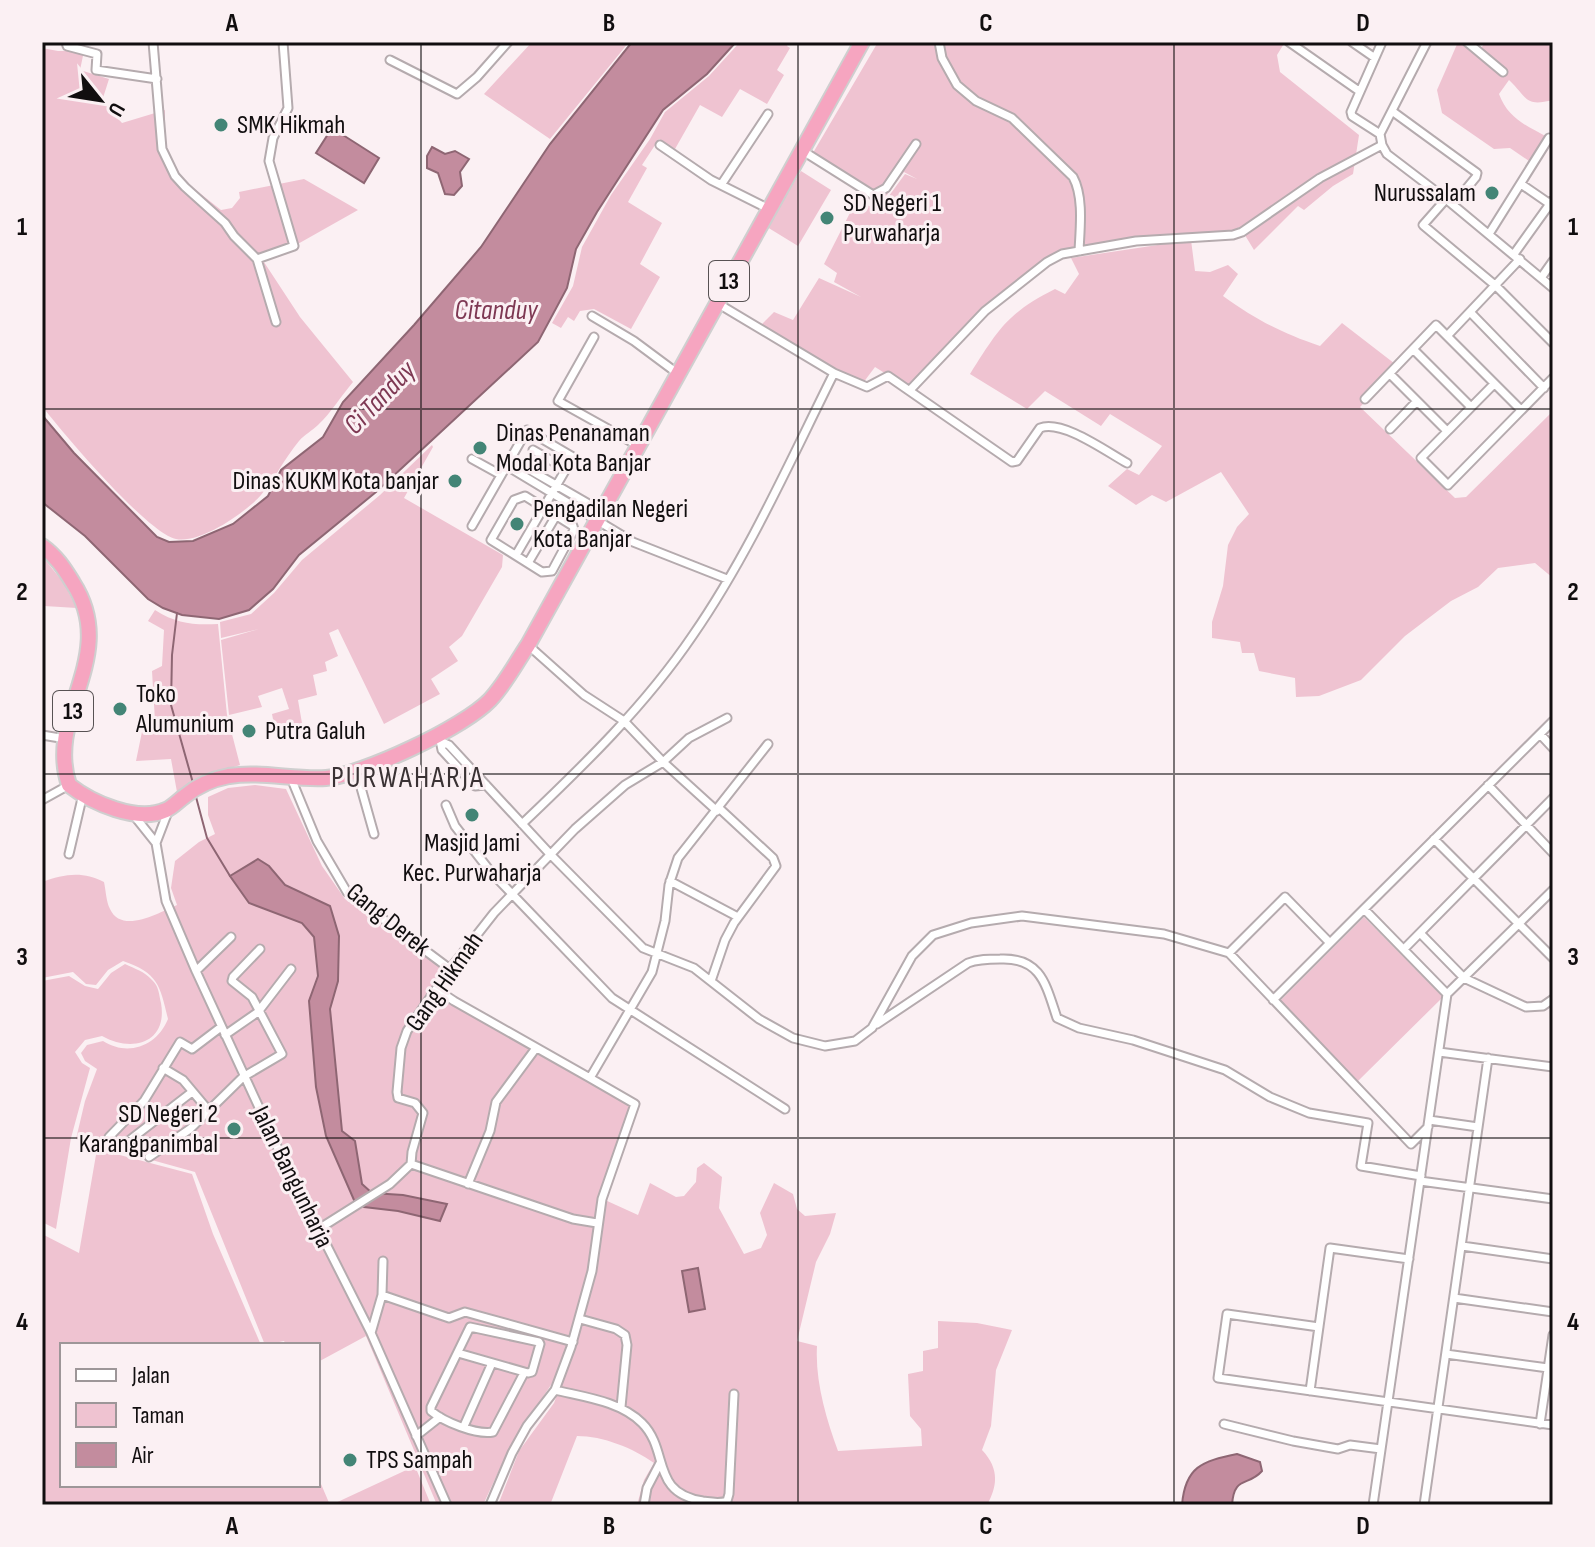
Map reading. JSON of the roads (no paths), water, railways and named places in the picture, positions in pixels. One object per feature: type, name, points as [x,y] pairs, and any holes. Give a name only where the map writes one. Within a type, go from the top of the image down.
[{"type":"highway","name":"13","points":[[169,809],[212,780],[249,774],[291,778],[333,777],[356,770],[439,739],[490,699],[528,645],[862,42]]},
{"type":"highway","name":"13","points":[[42,546],[59,560],[80,593],[90,620],[90,643],[63,760],[69,785]]},
{"type":"highway","points":[[69,785],[108,806],[131,812],[159,813],[169,809]]},
{"type":"street","points":[[66,42],[67,46],[97,54],[96,70],[157,79]]},
{"type":"street","points":[[153,42],[162,149],[175,176],[225,223],[257,259],[276,322]]},
{"type":"street","points":[[257,259],[294,246],[269,161],[273,138],[288,108],[283,42]]},
{"type":"street","points":[[390,60],[457,94],[508,42]]},
{"type":"street","points":[[939,42],[946,67],[957,85],[976,101],[1012,118],[1073,177],[1077,183],[1079,251]]},
{"type":"street","points":[[1289,42],[1359,91]]},
{"type":"street","points":[[1352,42],[1375,58]]},
{"type":"street","points":[[1380,134],[1352,116],[1351,107],[1382,42]]},
{"type":"street","points":[[1426,42],[1380,134],[1382,145],[1387,154],[1553,288]]},
{"type":"street","points":[[1467,42],[1503,72]]},
{"type":"street","points":[[1392,111],[1474,170],[1476,177],[1423,225],[1496,286],[1553,343]]},
{"type":"street","points":[[721,185],[768,114]]},
{"type":"street","points":[[1489,234],[1549,138]]},
{"type":"street","points":[[801,150],[873,195],[886,188],[916,144]]},
{"type":"street","points":[[660,145],[721,185],[769,209]]},
{"type":"street","points":[[910,390],[985,311],[1047,262],[1062,254],[1136,241],[1242,232],[1320,178],[1382,145]]},
{"type":"street","points":[[1447,336],[1496,286],[1551,202],[1521,184]]},
{"type":"street","points":[[1541,278],[1553,261]]},
{"type":"street","points":[[717,303],[834,373],[867,387],[888,376],[1012,462],[1017,461],[1042,427],[1054,426],[1083,438],[1127,463]]},
{"type":"street","points":[[1470,312],[1544,388]]},
{"type":"street","points":[[592,316],[634,341],[677,373]]},
{"type":"street","points":[[1365,399],[1436,325],[1521,410]]},
{"type":"street","points":[[594,337],[558,401],[637,445]]},
{"type":"street","points":[[1413,349],[1471,407]]},
{"type":"street","points":[[522,824],[585,764],[624,721],[695,633],[767,507],[834,373]]},
{"type":"street","points":[[1390,374],[1447,431]]},
{"type":"street","points":[[1494,384],[1421,458],[1448,485],[1553,378]]},
{"type":"street","points":[[1390,429],[1417,401]]},
{"type":"street","points":[[472,526],[527,430],[573,457],[516,555]]},
{"type":"street","points":[[533,450],[566,469]]},
{"type":"street","points":[[472,459],[501,475]]},
{"type":"street","points":[[509,462],[599,515],[633,542],[727,579]]},
{"type":"street","points":[[525,496],[544,507],[570,522],[574,530],[552,571],[542,572],[491,540],[514,500],[525,496]]},
{"type":"street","points":[[528,563],[557,514]]},
{"type":"street","points":[[528,645],[584,695],[624,721],[663,762],[773,858],[776,866],[738,917],[725,940],[711,981]]},
{"type":"street","name":"Gang Hikmah","points":[[411,1164],[423,1113],[415,1103],[398,1098],[401,1048],[416,1016],[511,895],[550,854],[625,785],[663,762],[689,738],[727,718]]},
{"type":"street","points":[[1273,1000],[1553,721]]},
{"type":"street","points":[[1540,734],[1553,748]]},
{"type":"street","points":[[42,735],[66,739]]},
{"type":"street","points":[[439,739],[449,745],[643,948],[682,961],[759,1019],[788,1036],[811,1043],[839,1045],[855,1041],[968,963],[1012,958],[1028,963],[1043,978],[1057,1018],[1079,1028],[1133,1040],[1225,1070],[1270,1097],[1309,1113],[1368,1123],[1361,1166],[1470,1188],[1553,1199]]},
{"type":"street","points":[[590,1078],[647,984],[665,921],[670,881],[683,850],[768,744]]},
{"type":"street","points":[[356,770],[374,834]]},
{"type":"street","name":"Gang Derek","points":[[291,778],[317,841],[347,892],[450,969]]},
{"type":"street","points":[[42,800],[69,785]]},
{"type":"street","points":[[1488,785],[1553,853]]},
{"type":"street","points":[[69,854],[83,794]]},
{"type":"street","points":[[1404,949],[1553,798]]},
{"type":"street","points":[[446,805],[455,826],[469,846],[511,895],[612,998],[785,1109]]},
{"type":"street","points":[[156,843],[169,809]]},
{"type":"street","points":[[131,812],[156,843]]},
{"type":"street","points":[[1434,839],[1553,958]]},
{"type":"street","name":"Jalan Bangunharja","points":[[156,843],[166,901],[196,971],[243,1077],[371,1333],[447,1505]]},
{"type":"street","points":[[670,881],[738,917]]},
{"type":"street","points":[[1373,1505],[1447,994],[1553,890]]},
{"type":"street","points":[[1229,953],[1285,897],[1330,943]]},
{"type":"street","points":[[1364,909],[1447,994]]},
{"type":"street","points":[[872,1028],[912,956],[933,935],[971,923],[1022,916],[1164,934],[1229,953],[1424,1158]]},
{"type":"street","points":[[1420,933],[1464,978],[1526,1007],[1543,1006],[1553,999]]},
{"type":"street","points":[[196,971],[231,937]]},
{"type":"street","points":[[149,1157],[190,1129],[243,1077],[282,1052],[252,997],[232,979],[260,949]]},
{"type":"street","points":[[109,1137],[144,1101],[180,1042],[192,1049],[258,1012],[291,969]]},
{"type":"street","points":[[436,989],[635,1104],[602,1199],[592,1271],[573,1342],[555,1390],[527,1426],[490,1505]]},
{"type":"street","points":[[468,1184],[490,1131],[496,1102],[536,1048]]},
{"type":"street","points":[[1439,1052],[1553,1067]]},
{"type":"street","points":[[1424,1505],[1488,1058]]},
{"type":"street","points":[[163,1068],[177,1076],[209,1111]]},
{"type":"street","points":[[122,1146],[192,1092]]},
{"type":"street","points":[[1411,1144],[1428,1123]]},
{"type":"street","points":[[1428,1123],[1478,1127]]},
{"type":"street","points":[[317,1230],[390,1184],[411,1164],[573,1219],[597,1223]]},
{"type":"street","points":[[1462,1246],[1553,1259]]},
{"type":"street","points":[[1310,1391],[1330,1248],[1409,1259]]},
{"type":"street","points":[[371,1333],[382,1295],[383,1261]]},
{"type":"street","points":[[382,1295],[449,1318],[465,1312],[573,1342]]},
{"type":"street","points":[[1454,1298],[1553,1312]]},
{"type":"street","points":[[1319,1327],[1227,1314],[1218,1378],[1553,1425]]},
{"type":"street","points":[[580,1319],[616,1329],[625,1335],[627,1345],[621,1407]]},
{"type":"street","points":[[458,1353],[524,1373],[532,1372],[539,1342],[473,1326],[467,1331],[431,1407],[433,1413],[440,1417],[489,1434],[493,1432],[524,1373]]},
{"type":"street","points":[[1540,1424],[1553,1335]]},
{"type":"street","points":[[1446,1354],[1548,1368]]},
{"type":"street","points":[[464,1426],[492,1363]]},
{"type":"street","points":[[555,1390],[621,1407],[643,1423],[652,1436],[665,1477],[675,1492],[693,1499],[725,1503],[729,1494],[734,1394]]},
{"type":"street","points":[[416,1436],[440,1417]]},
{"type":"street","points":[[1224,1424],[1338,1449],[1350,1445],[1381,1449]]},
{"type":"street","points":[[644,1505],[647,1488],[660,1463]]},
{"type":"water","name":"Citanduy","points":[[632,42],[736,42],[707,74],[663,110],[576,249],[567,288],[538,342],[376,492],[299,555],[273,589],[249,610],[219,619],[182,615],[163,608],[148,599],[85,536],[42,502],[42,415],[74,453],[157,537],[169,542],[193,541],[233,524],[268,496],[281,470],[323,437],[343,402],[481,247],[550,144]]},
{"type":"water","points":[[332,128],[379,158],[364,183],[316,153]]},
{"type":"water","points":[[432,147],[445,154],[455,151],[469,159],[460,172],[462,186],[454,195],[445,194],[438,173],[427,168],[427,156]]},
{"type":"water","points":[[258,859],[269,866],[285,885],[330,906],[339,936],[338,981],[330,1009],[342,1131],[355,1141],[362,1184],[372,1193],[403,1195],[447,1204],[440,1221],[364,1207],[354,1200],[326,1136],[316,1087],[309,1001],[318,976],[314,937],[302,923],[249,903],[230,876]]},
{"type":"water","points":[[698,1268],[705,1309],[689,1312],[682,1271]]},
{"type":"water","points":[[1237,1454],[1260,1462],[1262,1471],[1239,1485],[1232,1505],[1182,1505],[1191,1474],[1205,1463]]},
{"type":"waterway","points":[[177,613],[171,705],[193,783]]},
{"type":"waterway","points":[[196,797],[207,838],[230,876]]},
{"type":"place","name":"SMK Hikmah","points":[[221,125]]},
{"type":"place","name":"Nurussalam","points":[[1492,193]]},
{"type":"place","name":"SD Negeri 1 Purwaharja","points":[[827,218]]},
{"type":"place","name":"Dinas Penanaman Modal Kota Banjar","points":[[480,448]]},
{"type":"place","name":"Dinas KUKM Kota banjar","points":[[455,481]]},
{"type":"place","name":"Pengadilan Negeri Kota Banjar","points":[[517,524]]},
{"type":"place","name":"Toko Alumunium","points":[[120,709]]},
{"type":"place","name":"Putra Galuh","points":[[249,731]]},
{"type":"place","name":"Masjid Jami Kec. Purwaharja","points":[[472,815]]},
{"type":"place","name":"SD Negeri 2 Karangpanimbal","points":[[234,1129]]},
{"type":"place","name":"TPS Sampah","points":[[350,1460]]},
{"type":"district","name":"PURWAHARJA","points":[[408,778]]},
{"type":"water label","name":"Ci Tanduy","points":[[380,398]]}]
